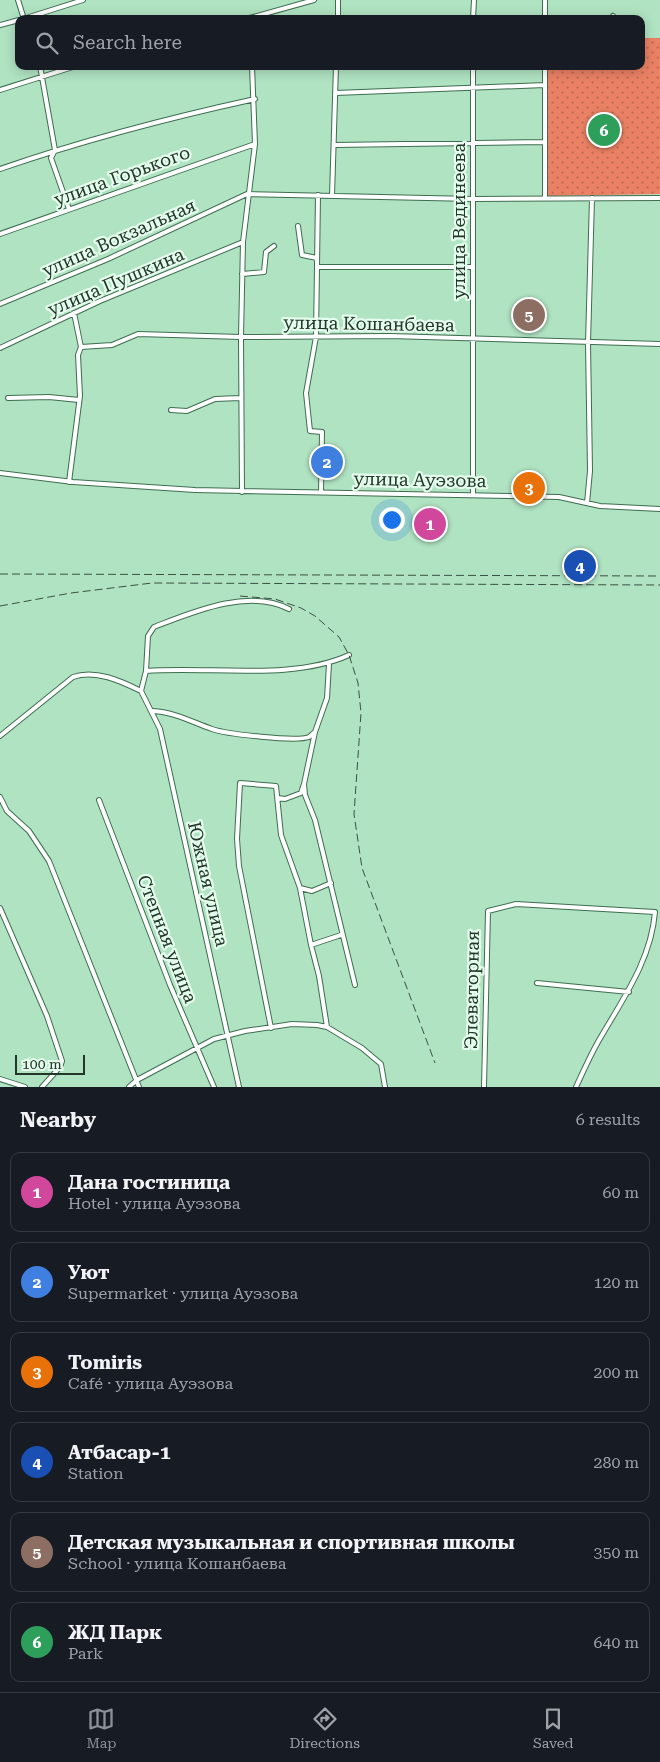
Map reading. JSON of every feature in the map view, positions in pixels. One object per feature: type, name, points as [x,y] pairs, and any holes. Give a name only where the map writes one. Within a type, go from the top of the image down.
[{"type":"street","points":[[18,0],[23,15]]},
{"type":"street","points":[[36,15],[83,0]]},
{"type":"street","points":[[260,15],[314,0]]},
{"type":"street","points":[[338,0],[338,15]]},
{"type":"street","points":[[473,15],[474,0]]},
{"type":"street","points":[[545,0],[545,15]]},
{"type":"street","points":[[0,25],[15,21]]},
{"type":"street","points":[[42,70],[55,150],[51,158],[69,209]]},
{"type":"street","points":[[0,90],[63,70]]},
{"type":"street","points":[[242,492],[240,398],[242,274],[247,194],[255,144],[255,99],[252,70]]},
{"type":"street","points":[[332,196],[336,70]]},
{"type":"street","name":"улица Вединеева","points":[[473,70],[473,495]]},
{"type":"street","points":[[545,70],[545,198]]},
{"type":"street","points":[[335,93],[474,86],[545,85]]},
{"type":"street","points":[[0,169],[55,150],[163,119],[255,99]]},
{"type":"street","points":[[334,145],[545,142]]},
{"type":"street","name":"улица Горького","points":[[0,234],[255,144]]},
{"type":"street","points":[[247,194],[473,198],[660,198]]},
{"type":"street","name":"улица Вокзальная","points":[[0,304],[108,259],[211,213],[247,194]]},
{"type":"street","points":[[318,195],[316,337],[306,393],[310,431],[322,432],[321,492]]},
{"type":"street","points":[[586,503],[590,471],[588,343],[592,198]]},
{"type":"street","points":[[298,226],[302,255],[317,258]]},
{"type":"street","name":"улица Пушкина","points":[[0,348],[74,313],[243,242]]},
{"type":"street","points":[[242,274],[264,272],[266,252],[274,246]]},
{"type":"street","points":[[317,267],[473,267]]},
{"type":"street","points":[[69,482],[80,400],[78,355],[80,347],[74,313]]},
{"type":"street","name":"улица Кошанбаева","points":[[80,347],[112,345],[138,334],[241,337],[390,336],[474,340],[660,344]]},
{"type":"street","points":[[8,398],[49,397],[80,400]]},
{"type":"street","points":[[171,410],[187,411],[215,399],[240,398]]},
{"type":"street","name":"улица Ауэзова","points":[[0,473],[69,482],[242,492],[559,497],[629,509],[660,509]]},
{"type":"street","points":[[0,736],[79,674],[86,672],[120,680],[142,690],[146,671],[148,636],[154,627],[235,601],[278,603],[289,609]]},
{"type":"street","points":[[146,671],[203,669],[239,672],[329,664],[349,655]]},
{"type":"street","points":[[278,798],[286,799],[300,793],[304,784],[315,732],[327,698],[329,664]]},
{"type":"street","name":"Южная улица","points":[[142,690],[160,729],[239,1087]]},
{"type":"street","points":[[153,711],[182,717],[214,730],[292,738],[310,737],[315,732]]},
{"type":"street","points":[[271,1028],[239,866],[237,839],[240,783],[276,786],[281,835],[300,888],[319,976],[327,1026]]},
{"type":"street","points":[[304,784],[305,795],[315,820],[331,882],[341,935],[355,985]]},
{"type":"street","points":[[0,797],[7,811],[29,832],[49,861],[139,1087]]},
{"type":"street","name":"Степная улица","points":[[99,800],[195,1048],[214,1087]]},
{"type":"street","points":[[300,888],[312,891],[331,882]]},
{"type":"street","name":"Элеваторная","points":[[484,1087],[488,911],[516,904],[655,912],[654,925],[643,963],[629,992]]},
{"type":"street","points":[[0,908],[47,1016],[62,1060],[60,1067],[42,1087]]},
{"type":"street","points":[[311,945],[341,935]]},
{"type":"street","points":[[537,983],[629,992],[597,1043],[576,1087]]},
{"type":"street","points":[[129,1087],[137,1080],[195,1048],[228,1035],[292,1024],[327,1026],[362,1048],[381,1064],[385,1087]]},
{"type":"street","points":[[0,1079],[24,1087]]},
{"type":"shaded area","points":[[645,38],[660,38],[660,194],[548,196],[548,70],[645,70]]},
{"type":"railway","points":[[0,574],[660,576]]},
{"type":"railway","points":[[0,606],[71,593],[152,583],[660,585]]},
{"type":"railway","points":[[240,596],[275,599],[301,608],[315,616],[339,637],[349,655],[358,683],[361,713],[354,814],[362,868],[435,1063]]},
{"type":"place","name":"ЖД Парк","points":[[604,130]]},
{"type":"place","name":"Детская музыкальная и спортивная школы","points":[[529,315]]},
{"type":"place","name":"Уют","points":[[327,462]]},
{"type":"place","name":"Tomiris","points":[[529,488]]},
{"type":"place","name":"Дана гостиница","points":[[430,524]]},
{"type":"place","name":"Атбасар-1","points":[[580,566]]}]
